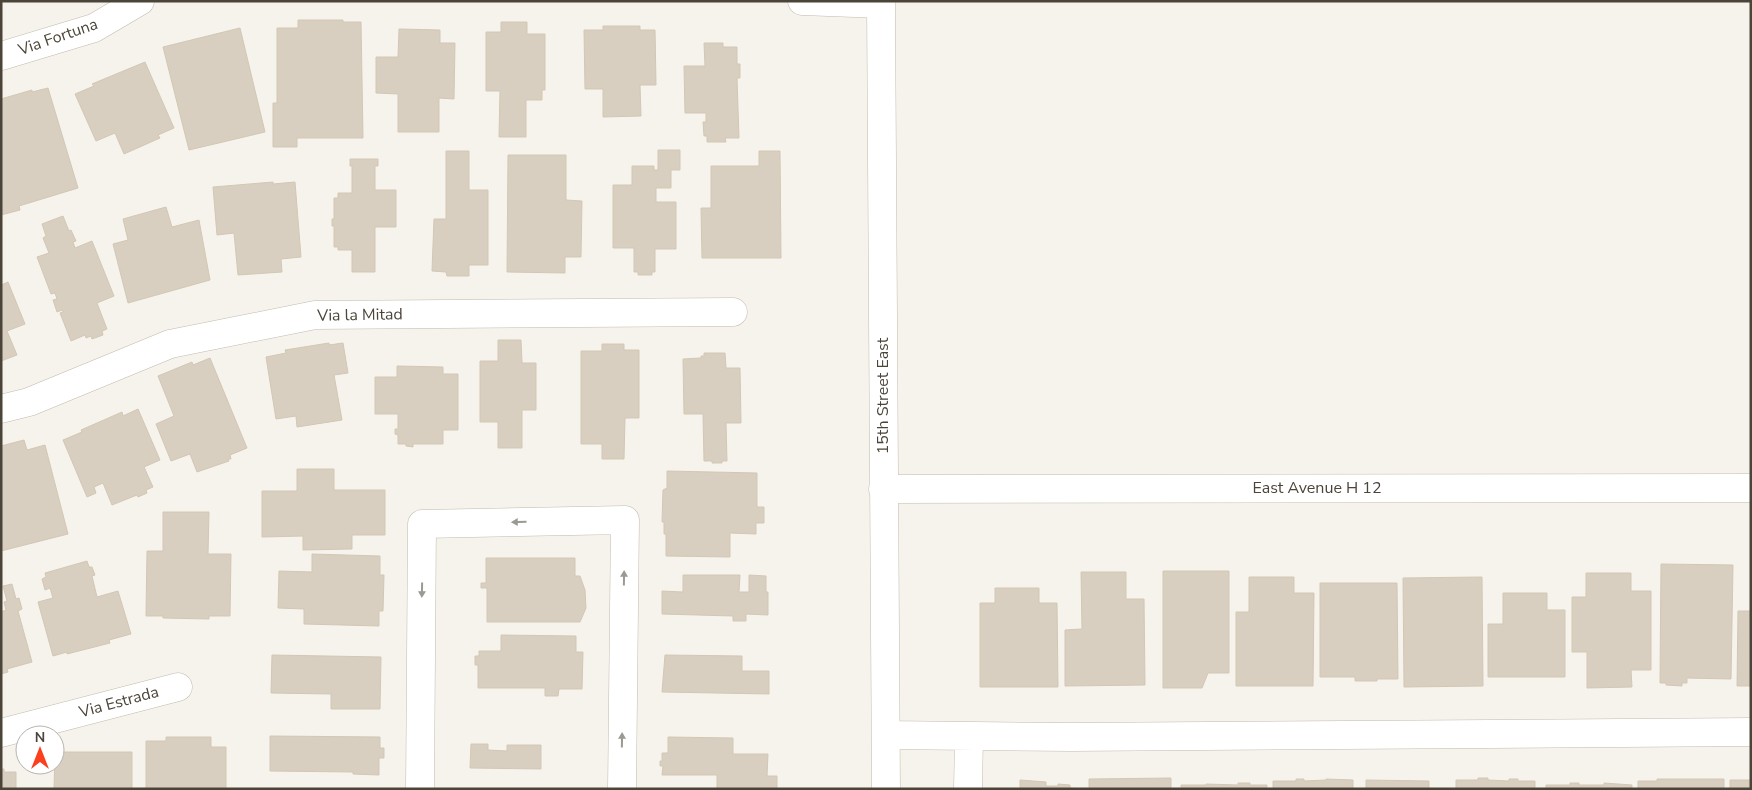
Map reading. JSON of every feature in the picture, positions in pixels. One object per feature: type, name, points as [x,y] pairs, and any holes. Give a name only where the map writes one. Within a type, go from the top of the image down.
[{"type":"street","name":"Via Fortuna","points":[[1,56],[94,28],[140,1]]},
{"type":"street","name":"15th Street East","points":[[802,1],[880,4],[886,789]]},
{"type":"street","name":"Via la Mitad","points":[[1,409],[29,402],[170,344],[315,315],[733,312]]},
{"type":"street","name":"East Avenue H 12","points":[[883,489],[1751,488]]},
{"type":"street","points":[[420,789],[422,524],[625,520],[622,789]]},
{"type":"street","name":"Via Estrada","points":[[1,733],[178,687]]},
{"type":"street","points":[[886,735],[1751,732]]},
{"type":"street","points":[[968,789],[969,736]]},
{"type":"building","points":[[298,20],[361,22],[363,138],[297,138],[297,147],[273,147],[273,103],[277,103],[277,28],[298,28]]},
{"type":"building","points":[[501,22],[527,22],[527,34],[545,34],[545,90],[542,90],[542,100],[526,100],[526,137],[499,137],[500,91],[486,91],[486,32],[501,32]]},
{"type":"building","points":[[603,26],[640,26],[640,30],[655,30],[656,85],[640,85],[641,116],[603,117],[603,89],[585,89],[584,30],[603,30]]},
{"type":"building","points":[[240,28],[265,132],[189,150],[163,47]]},
{"type":"building","points":[[399,29],[440,30],[440,43],[455,43],[454,99],[439,98],[439,132],[398,132],[398,94],[376,93],[376,57],[398,57]]},
{"type":"building","points":[[704,43],[723,43],[723,47],[737,47],[737,64],[740,64],[740,78],[737,78],[739,138],[725,138],[726,142],[707,142],[707,136],[704,136],[703,122],[706,122],[706,113],[685,113],[684,66],[705,66]]},
{"type":"building","points":[[145,62],[174,128],[158,135],[160,138],[124,154],[115,133],[96,141],[75,94],[94,86],[92,84]]},
{"type":"building","points":[[48,88],[78,188],[19,206],[20,210],[1,215],[1,99],[32,90],[32,92]]},
{"type":"building","points":[[658,150],[680,150],[680,170],[671,170],[671,188],[656,188],[656,202],[676,202],[676,249],[655,249],[655,272],[652,272],[652,275],[638,275],[638,272],[634,272],[634,248],[613,248],[613,185],[632,185],[632,166],[654,166],[654,170],[658,170]]},
{"type":"building","points":[[446,151],[469,151],[469,190],[488,190],[488,265],[469,265],[469,276],[447,276],[446,272],[432,271],[434,219],[446,219]]},
{"type":"building","points":[[759,151],[780,151],[781,258],[702,258],[701,208],[711,208],[711,166],[759,166]]},
{"type":"building","points":[[508,155],[566,155],[566,200],[582,201],[581,257],[565,257],[565,273],[507,272]]},
{"type":"building","points":[[350,159],[378,159],[378,166],[375,166],[375,190],[396,190],[396,227],[375,227],[375,272],[352,272],[352,250],[338,250],[338,247],[334,247],[332,219],[334,219],[334,198],[338,198],[338,193],[352,193],[352,166],[350,166]]},
{"type":"building","points":[[273,182],[273,184],[295,182],[301,257],[281,259],[282,272],[238,275],[234,233],[217,235],[213,187]]},
{"type":"building","points":[[166,207],[172,227],[199,220],[210,280],[128,303],[113,244],[128,240],[123,219]]},
{"type":"building","points":[[63,216],[69,231],[71,230],[76,241],[73,242],[75,248],[92,241],[114,296],[97,303],[107,329],[102,331],[103,335],[92,339],[91,336],[86,338],[85,335],[71,341],[60,313],[63,312],[62,310],[57,312],[53,300],[57,299],[55,293],[51,294],[37,257],[49,253],[43,238],[46,236],[42,224]]},
{"type":"building","points":[[8,282],[25,324],[7,331],[17,355],[1,361],[1,285]]},
{"type":"building","points":[[498,340],[521,340],[522,363],[536,363],[536,410],[522,410],[522,448],[498,448],[498,422],[480,422],[480,361],[498,361]]},
{"type":"building","points":[[329,343],[329,345],[343,343],[348,373],[334,375],[342,420],[297,427],[296,416],[276,419],[266,357],[286,353],[285,350]]},
{"type":"building","points":[[602,344],[624,344],[624,350],[639,350],[639,418],[625,418],[624,459],[602,459],[602,444],[581,444],[581,351],[602,351]]},
{"type":"building","points":[[704,353],[725,353],[726,368],[740,368],[741,423],[726,423],[727,461],[722,461],[722,463],[704,461],[703,414],[684,414],[683,359],[701,358],[701,356],[704,356]]},
{"type":"building","points":[[210,358],[247,448],[230,455],[231,459],[228,459],[229,461],[197,472],[190,454],[171,461],[156,424],[174,416],[158,376],[192,362],[193,365]]},
{"type":"building","points":[[397,366],[443,367],[443,374],[458,374],[458,430],[443,430],[443,444],[413,444],[413,447],[406,446],[406,444],[398,444],[398,435],[395,434],[395,429],[398,429],[398,414],[375,414],[375,377],[397,377]]},
{"type":"building","points":[[138,409],[160,460],[144,467],[153,487],[146,490],[147,493],[138,497],[137,495],[112,505],[103,483],[94,487],[96,493],[87,497],[63,440],[122,412],[123,416]]},
{"type":"building","points":[[24,440],[27,450],[45,445],[68,534],[1,551],[1,446]]},
{"type":"building","points":[[297,469],[334,469],[334,490],[385,490],[385,535],[352,535],[352,549],[303,550],[303,536],[262,537],[262,491],[297,491]]},
{"type":"building","points":[[667,471],[757,473],[757,507],[764,507],[764,523],[756,523],[756,534],[730,533],[730,557],[666,556],[666,534],[664,534],[664,522],[662,522],[663,490],[667,488]]},
{"type":"building","points":[[163,512],[209,512],[208,554],[231,554],[230,616],[209,616],[209,619],[146,616],[147,551],[163,551]]},
{"type":"building","points":[[312,554],[380,556],[380,575],[384,575],[383,611],[379,611],[379,626],[304,624],[304,609],[278,608],[279,571],[312,572]]},
{"type":"building","points":[[486,558],[575,558],[575,576],[580,576],[585,590],[586,608],[580,622],[487,622],[487,588],[481,588],[481,583],[486,583]]},
{"type":"building","points":[[87,561],[95,575],[92,576],[97,597],[118,591],[131,634],[109,640],[110,643],[53,656],[38,602],[53,598],[50,588],[45,590],[42,579],[46,577],[45,573]]},
{"type":"building","points":[[1661,564],[1733,565],[1731,679],[1687,678],[1687,683],[1682,683],[1682,686],[1660,683]]},
{"type":"building","points":[[1163,571],[1229,571],[1229,673],[1208,673],[1202,688],[1163,688]]},
{"type":"building","points":[[1081,572],[1126,572],[1126,599],[1144,599],[1145,685],[1065,686],[1065,630],[1082,629]]},
{"type":"building","points":[[1586,573],[1631,573],[1631,591],[1651,591],[1651,670],[1631,670],[1632,687],[1587,688],[1587,652],[1572,652],[1572,597],[1586,597]]},
{"type":"building","points":[[683,575],[740,575],[739,592],[749,592],[749,575],[766,576],[768,615],[746,614],[746,621],[733,621],[733,616],[662,614],[662,591],[683,592]]},
{"type":"building","points":[[1249,577],[1294,577],[1294,593],[1314,593],[1313,686],[1236,686],[1236,612],[1249,612]]},
{"type":"building","points":[[1482,577],[1483,686],[1404,687],[1403,578]]},
{"type":"building","points":[[1320,583],[1397,583],[1398,679],[1355,681],[1355,677],[1320,677]]},
{"type":"building","points":[[12,584],[16,599],[19,598],[22,609],[18,611],[32,662],[7,669],[8,672],[1,674],[1,612],[6,610],[4,602],[7,601],[3,586]]},
{"type":"building","points":[[995,588],[1039,588],[1039,603],[1057,603],[1058,687],[980,687],[980,603],[995,603]]},
{"type":"building","points":[[1503,593],[1547,593],[1547,610],[1565,610],[1565,677],[1488,677],[1488,624],[1503,624]]},
{"type":"building","points":[[1738,611],[1751,611],[1751,686],[1737,686]]},
{"type":"building","points":[[501,635],[576,636],[576,652],[583,652],[582,689],[559,689],[558,696],[545,696],[545,688],[478,688],[478,665],[475,665],[475,656],[479,656],[479,651],[501,651]]},
{"type":"building","points":[[272,655],[381,657],[380,709],[331,709],[331,694],[271,693]]},
{"type":"building","points":[[665,655],[742,656],[742,671],[769,671],[769,694],[662,692]]},
{"type":"building","points":[[270,736],[380,737],[380,748],[384,748],[384,758],[379,758],[379,775],[353,774],[353,772],[270,771]]},
{"type":"building","points":[[166,737],[211,737],[211,747],[226,747],[226,789],[146,789],[146,741],[166,741]]},
{"type":"building","points":[[668,737],[733,738],[733,754],[768,754],[767,776],[777,776],[777,789],[717,789],[717,775],[662,775],[663,766],[660,766],[660,761],[662,761],[662,753],[668,753]]},
{"type":"building","points":[[471,744],[488,744],[488,750],[507,751],[507,745],[541,745],[541,769],[470,768]]},
{"type":"building","points":[[65,752],[132,752],[132,789],[54,789],[54,775],[65,775]]},
{"type":"building","points":[[1,769],[4,769],[4,772],[15,772],[16,789],[1,789]]},
{"type":"building","points":[[1171,778],[1171,789],[1089,789],[1089,779]]},
{"type":"building","points":[[1478,778],[1535,781],[1535,789],[1456,789],[1456,780],[1478,780]]},
{"type":"building","points":[[1296,779],[1304,779],[1304,781],[1326,779],[1353,780],[1353,789],[1273,789],[1273,781],[1296,781]]},
{"type":"building","points":[[1657,779],[1724,779],[1724,789],[1638,789],[1638,781],[1657,781]]},
{"type":"building","points":[[1020,780],[1046,782],[1046,786],[1070,785],[1070,788],[1080,789],[1020,789]]},
{"type":"building","points":[[1366,780],[1429,781],[1429,789],[1366,789]]},
{"type":"building","points":[[1730,780],[1751,780],[1751,789],[1730,789]]},
{"type":"building","points":[[1238,783],[1267,785],[1267,789],[1181,789],[1181,785],[1238,785]]},
{"type":"building","points":[[1570,783],[1579,783],[1579,785],[1604,785],[1604,783],[1632,785],[1632,789],[1546,789],[1546,785],[1570,785]]}]
